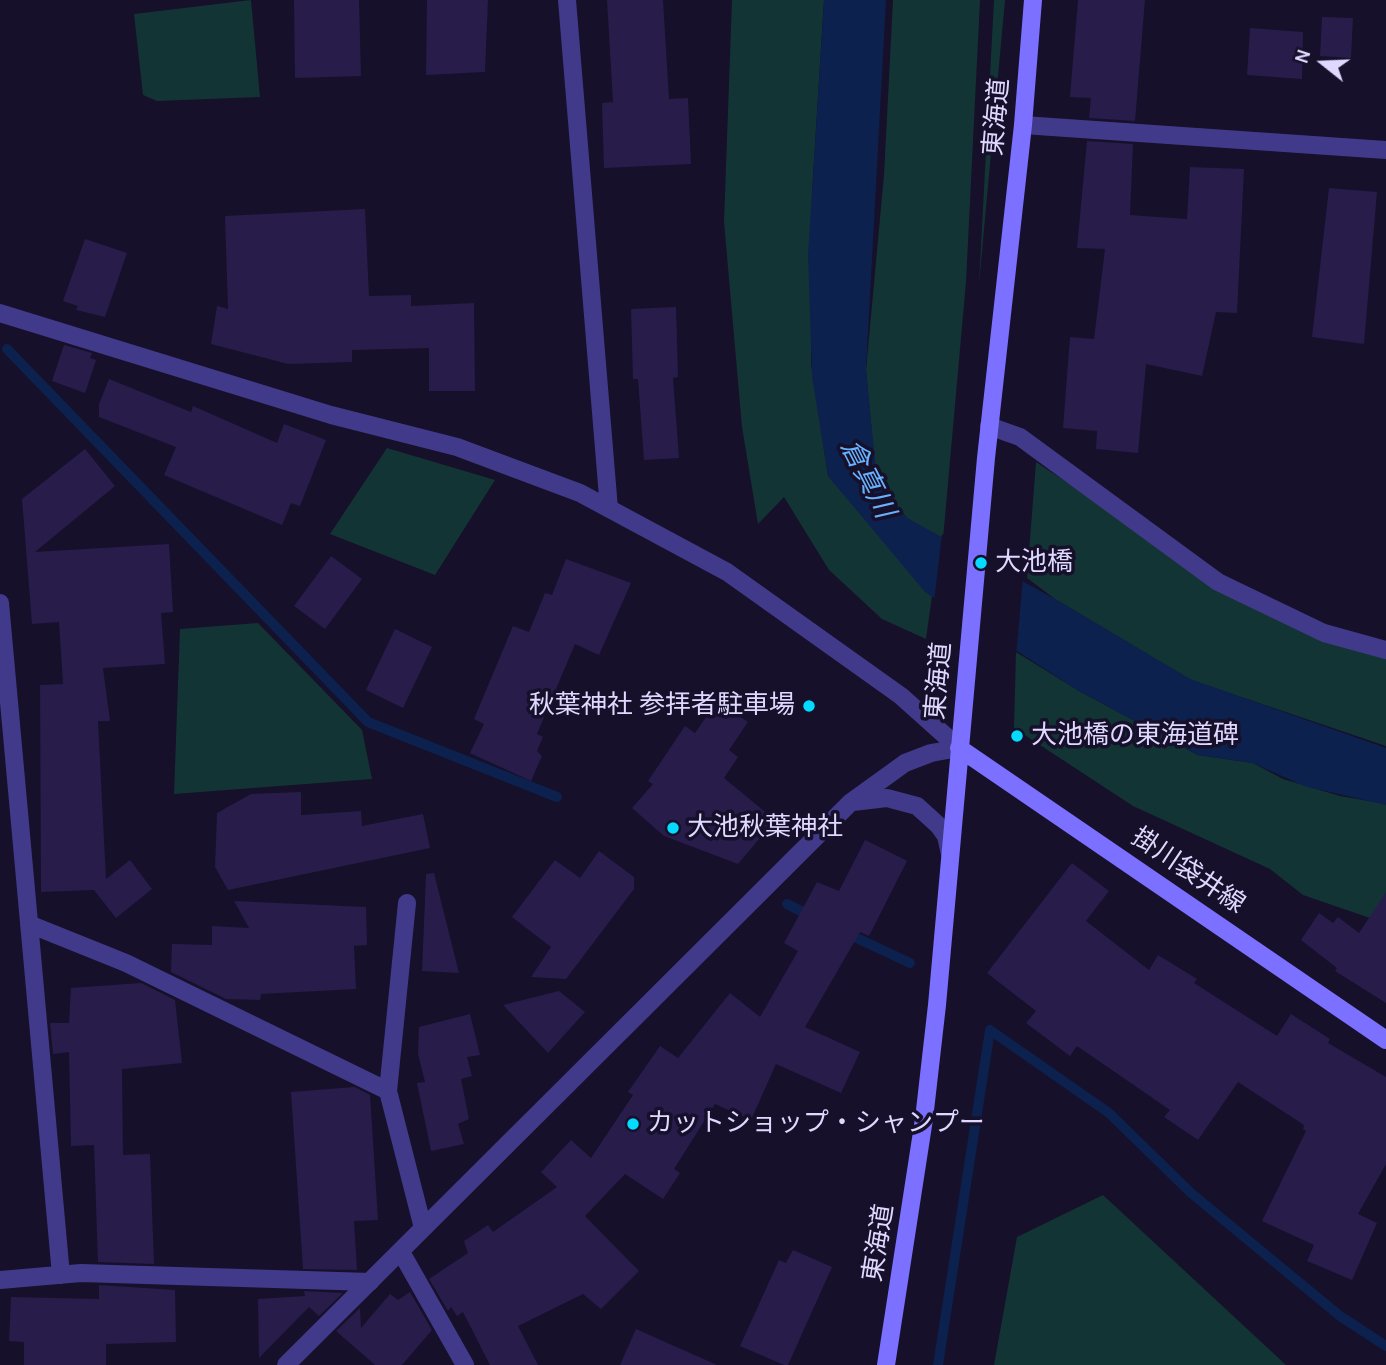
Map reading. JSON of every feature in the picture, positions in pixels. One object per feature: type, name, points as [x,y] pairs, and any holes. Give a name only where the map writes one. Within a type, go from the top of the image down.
[{"type":"main road","name":"東海道","points":[[887,1365],[924,1119],[951,861],[989,426],[1023,125],[1032,0]]},
{"type":"main road","name":"掛川袋井線","points":[[959,748],[1386,1040]]},
{"type":"street","points":[[567,0],[609,509]]},
{"type":"street","points":[[1023,125],[1386,150]]},
{"type":"street","points":[[0,313],[331,415],[457,447],[580,493],[727,572],[901,696],[959,748]]},
{"type":"street","points":[[989,426],[1020,437],[1218,582],[1324,633],[1386,650]]},
{"type":"street","points":[[0,603],[61,1275]]},
{"type":"street","points":[[286,1365],[851,802],[905,763],[931,753],[959,748]]},
{"type":"street","points":[[851,802],[869,797],[887,798],[917,806],[946,836],[951,861]]},
{"type":"street","points":[[407,903],[388,1091],[423,1228]]},
{"type":"street","points":[[29,924],[125,963],[388,1091]]},
{"type":"street","points":[[401,1252],[465,1365]]},
{"type":"street","points":[[0,1280],[81,1273],[370,1282]]},
{"type":"green space","points":[[251,0],[260,97],[157,101],[143,95],[134,14]]},
{"type":"green space","points":[[732,0],[824,0],[812,194],[811,364],[828,476],[932,596],[926,639],[882,619],[829,570],[784,497],[758,524],[742,427],[724,222]]},
{"type":"green space","points":[[893,0],[980,0],[966,282],[943,539],[907,518],[876,480],[866,370],[884,175]]},
{"type":"green space","points":[[994,0],[1005,0],[979,284]]},
{"type":"green space","points":[[387,448],[495,480],[435,575],[330,534]]},
{"type":"green space","points":[[1036,462],[1218,582],[1386,649],[1386,746],[1191,680],[1055,599],[1027,578]]},
{"type":"green space","points":[[258,623],[362,730],[372,779],[174,794],[180,629]]},
{"type":"green space","points":[[1016,652],[1079,691],[1198,755],[1253,763],[1283,779],[1340,796],[1386,804],[1386,911],[1370,918],[1303,895],[1270,869],[1133,806],[1014,728]]},
{"type":"green space","points":[[1103,1195],[1286,1365],[994,1365],[1017,1237]]},
{"type":"water","name":"倉真川","points":[[824,0],[886,0],[866,370],[877,480],[891,502],[907,518],[1055,599],[1190,679],[1386,748],[1386,805],[1304,786],[1253,763],[1198,755],[1079,691],[925,592],[828,476],[812,376],[808,255]]},
{"type":"pier","points":[[942,534],[1023,578],[1016,655],[934,602]]},
{"type":"building","points":[[294,0],[359,0],[361,76],[295,78]]},
{"type":"building","points":[[427,0],[488,0],[485,72],[426,75]]},
{"type":"building","points":[[607,0],[663,0],[669,99],[688,98],[691,164],[604,168],[602,103],[613,102]]},
{"type":"building","points":[[1078,0],[1145,0],[1135,121],[1089,118],[1091,98],[1070,97]]},
{"type":"building","points":[[1322,17],[1353,18],[1351,58],[1320,56]]},
{"type":"building","points":[[1250,28],[1303,32],[1302,79],[1247,75]]},
{"type":"building","points":[[1087,141],[1133,144],[1130,215],[1187,219],[1190,167],[1244,169],[1237,313],[1216,312],[1202,376],[1146,364],[1138,453],[1096,449],[1097,431],[1063,428],[1070,337],[1094,339],[1105,249],[1077,248]]},
{"type":"building","points":[[1329,188],[1377,192],[1364,344],[1312,337]]},
{"type":"building","points":[[365,209],[369,296],[411,295],[411,306],[474,303],[475,391],[429,391],[429,348],[352,350],[352,362],[288,364],[211,344],[217,306],[228,309],[225,216]]},
{"type":"building","points":[[85,239],[127,253],[105,317],[76,310],[78,306],[63,301]]},
{"type":"building","points":[[676,307],[678,377],[673,378],[679,458],[644,460],[638,379],[633,379],[631,309]]},
{"type":"building","points":[[64,345],[92,353],[90,358],[96,360],[85,393],[52,381]]},
{"type":"building","points":[[109,379],[191,412],[193,406],[277,443],[284,424],[326,440],[300,506],[291,503],[282,525],[164,475],[176,447],[99,417],[99,404]]},
{"type":"building","points":[[85,449],[115,486],[35,552],[169,544],[173,612],[161,613],[165,664],[103,668],[110,721],[98,721],[106,879],[130,860],[152,889],[116,918],[94,890],[41,892],[40,685],[63,684],[59,622],[32,624],[22,499]]},
{"type":"building","points":[[331,556],[362,579],[325,629],[294,606]]},
{"type":"building","points":[[566,559],[631,583],[599,655],[575,644],[537,734],[543,737],[537,751],[542,756],[531,781],[470,753],[484,724],[474,719],[513,626],[529,632],[545,593],[552,595]]},
{"type":"building","points":[[395,629],[432,647],[403,708],[366,690]]},
{"type":"building","points":[[717,701],[748,722],[729,750],[738,757],[724,778],[775,820],[738,864],[664,836],[632,808],[653,784],[648,781],[685,726],[695,733]]},
{"type":"building","points":[[301,792],[301,815],[361,811],[362,826],[423,814],[430,848],[228,890],[215,867],[217,813],[251,794]]},
{"type":"building","points":[[865,840],[907,861],[869,936],[860,932],[805,1027],[860,1052],[841,1093],[776,1064],[751,1120],[715,1104],[674,1169],[680,1173],[663,1199],[625,1174],[585,1216],[639,1271],[601,1309],[583,1294],[518,1326],[538,1365],[490,1365],[463,1312],[457,1316],[451,1307],[448,1311],[429,1279],[468,1253],[464,1241],[488,1225],[493,1232],[557,1187],[541,1172],[571,1140],[591,1158],[633,1095],[628,1092],[660,1046],[678,1058],[730,993],[760,1017],[798,951],[784,943],[817,882],[839,891]]},
{"type":"building","points":[[599,851],[634,877],[634,889],[566,979],[531,977],[551,947],[512,917],[555,860],[580,878]]},
{"type":"building","points":[[1072,863],[1109,891],[1086,921],[1149,970],[1158,955],[1197,979],[1194,983],[1277,1036],[1291,1014],[1330,1039],[1328,1043],[1386,1077],[1386,1164],[1358,1214],[1377,1223],[1352,1280],[1307,1261],[1314,1245],[1262,1221],[1306,1131],[1303,1129],[1304,1125],[1238,1082],[1198,1140],[1164,1117],[1170,1110],[1077,1046],[1070,1056],[1026,1023],[1036,1011],[987,973]]},
{"type":"building","points":[[434,873],[459,973],[422,971],[426,874]]},
{"type":"building","points":[[1386,892],[1386,1003],[1335,971],[1337,968],[1301,940],[1319,913],[1333,923],[1338,917],[1359,933]]},
{"type":"building","points":[[234,901],[366,907],[367,945],[354,946],[356,989],[261,994],[260,1000],[226,999],[171,972],[172,944],[212,945],[212,926],[249,928]]},
{"type":"building","points":[[141,983],[175,1000],[182,1063],[122,1069],[123,1155],[150,1154],[154,1264],[98,1262],[94,1145],[71,1146],[69,1052],[53,1054],[50,1023],[69,1023],[71,988]]},
{"type":"building","points":[[559,991],[585,1012],[548,1053],[503,1005]]},
{"type":"building","points":[[470,1014],[480,1055],[467,1057],[472,1076],[461,1079],[469,1119],[458,1124],[464,1144],[431,1151],[417,1083],[425,1082],[418,1054],[419,1027]]},
{"type":"building","points":[[355,1087],[370,1095],[378,1220],[354,1221],[357,1270],[303,1269],[291,1092]]},
{"type":"building","points":[[793,1250],[832,1267],[788,1365],[784,1365],[740,1346],[779,1260],[786,1263]]},
{"type":"building","points":[[99,1285],[175,1290],[176,1342],[106,1344],[106,1365],[24,1365],[24,1342],[9,1341],[11,1297],[99,1299]]},
{"type":"building","points":[[304,1291],[343,1293],[319,1316],[309,1307],[259,1358],[258,1299],[305,1296]]},
{"type":"building","points":[[410,1292],[432,1330],[402,1365],[375,1365],[336,1331],[360,1308],[361,1328],[390,1294],[398,1300]]},
{"type":"building","points":[[636,1329],[717,1365],[620,1365]]},
{"type":"waterway","points":[[7,349],[368,722],[557,797]]},
{"type":"waterway","points":[[787,904],[813,917]]},
{"type":"waterway","points":[[846,933],[910,963]]},
{"type":"waterway","points":[[938,1365],[990,1030],[1109,1113],[1191,1193],[1340,1316],[1386,1346]]},
{"type":"place","name":"大池橋","points":[[981,563]]},
{"type":"place","name":"秋葉神社 参拝者駐車場","points":[[809,706]]},
{"type":"place","name":"大池橋の東海道碑","points":[[1017,736]]},
{"type":"place","name":"大池秋葉神社","points":[[673,828]]},
{"type":"place","name":"カットショップ・シャンプー","points":[[633,1124]]}]
